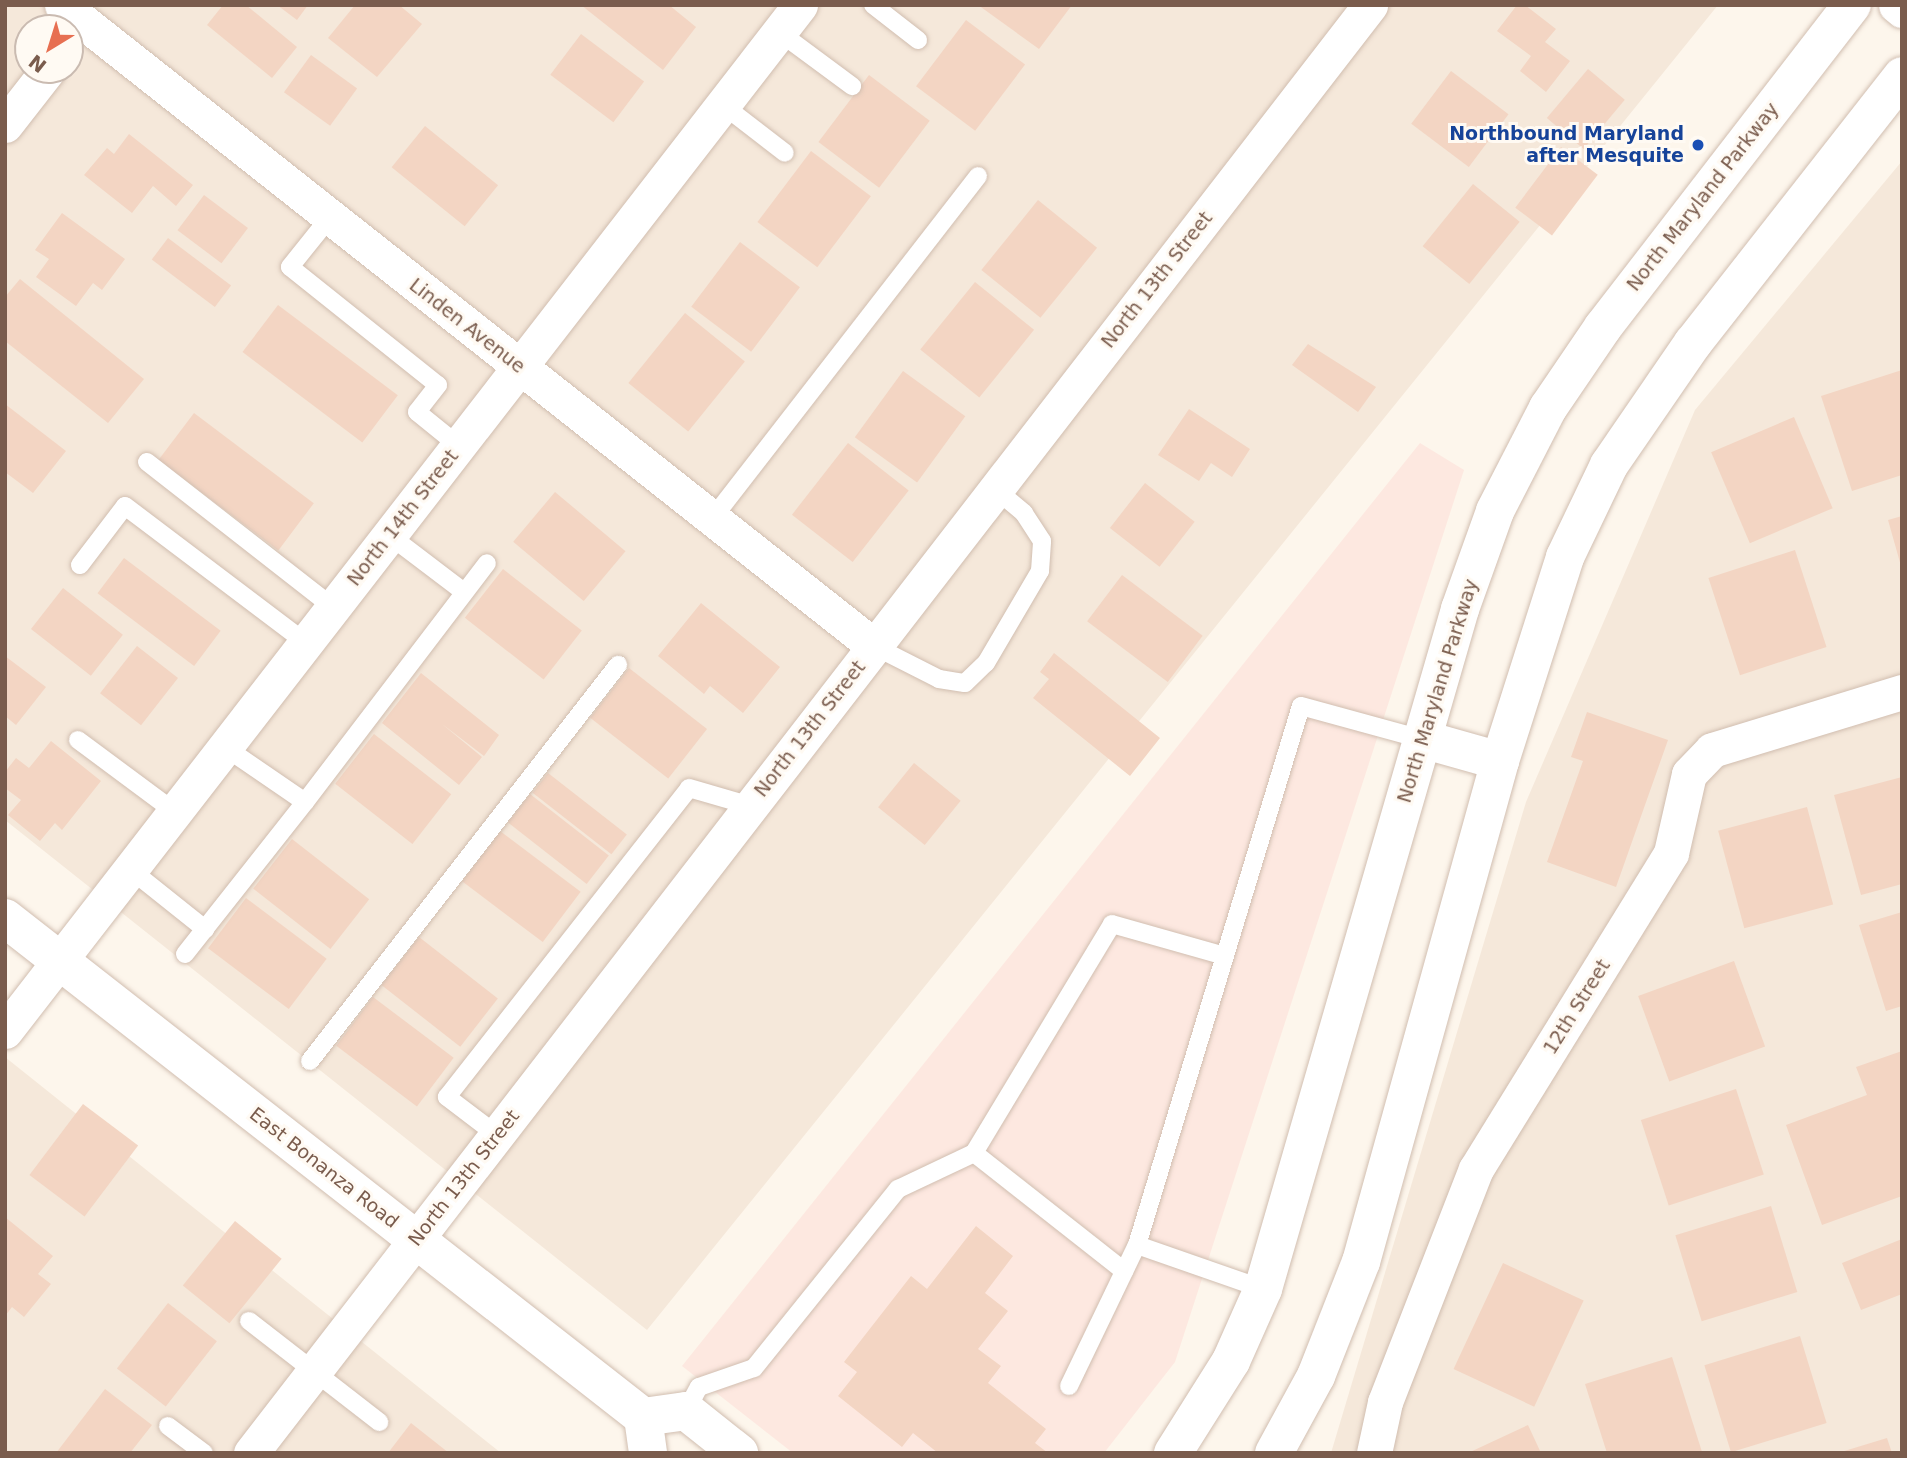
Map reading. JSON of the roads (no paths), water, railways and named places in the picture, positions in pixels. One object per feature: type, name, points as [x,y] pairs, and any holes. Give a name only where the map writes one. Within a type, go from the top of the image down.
[{"type":"main road","name":"North Maryland Parkway","points":[[1173,1453],[1231,1361],[1263,1289],[1422,739],[1495,511],[1548,408],[1603,327],[1852,5]]},
{"type":"main road","points":[[1274,1453],[1316,1376],[1361,1262],[1500,761],[1565,557],[1609,465],[1693,343],[1902,76]]},
{"type":"main road","points":[[1422,739],[1500,761]]},
{"type":"main road","name":"East Bonanza Road","points":[[5,918],[416,1241],[646,1435],[685,1411]]},
{"type":"main road","points":[[685,1411],[739,1453]]},
{"type":"street","name":"North 14th Street","points":[[5,1031],[800,5]]},
{"type":"street","name":"North 13th Street","points":[[251,1453],[1370,5]]},
{"type":"street","points":[[1896,5],[1902,10]]},
{"type":"street","name":"Linden Avenue","points":[[84,23],[874,646]]},
{"type":"street","points":[[5,125],[37,84]]},
{"type":"street","name":"12th Street","points":[[1374,1453],[1385,1402],[1476,1169],[1671,853],[1689,774],[1712,750],[1902,692]]},
{"type":"lane","points":[[873,5],[918,40]]},
{"type":"lane","points":[[779,32],[852,86]]},
{"type":"lane","points":[[723,105],[785,153]]},
{"type":"lane","points":[[712,519],[978,176]]},
{"type":"lane","points":[[330,218],[290,267],[438,385],[417,412],[459,446]]},
{"type":"lane","points":[[147,462],[334,608]]},
{"type":"lane","points":[[874,646],[939,679],[965,683],[986,663],[1040,571],[1042,541],[1024,513],[995,489]]},
{"type":"lane","points":[[80,565],[125,506],[306,643]]},
{"type":"lane","points":[[389,535],[464,592]]},
{"type":"lane","points":[[185,954],[305,802],[486,563]]},
{"type":"lane","points":[[310,1061],[618,665]]},
{"type":"lane","points":[[1069,1387],[1137,1245],[1301,706],[1422,739]]},
{"type":"lane","points":[[78,740],[175,812]]},
{"type":"lane","points":[[226,748],[305,802]]},
{"type":"lane","points":[[497,1135],[447,1097],[689,788],[751,806]]},
{"type":"lane","points":[[131,870],[205,929]]},
{"type":"lane","points":[[685,1411],[699,1387],[754,1368],[898,1189],[974,1153],[1112,924],[1225,956]]},
{"type":"lane","points":[[974,1153],[1124,1271]]},
{"type":"lane","points":[[1137,1245],[1263,1289]]},
{"type":"lane","points":[[249,1321],[379,1422]]},
{"type":"lane","points":[[168,1426],[204,1453]]},
{"type":"place","name":"Northbound Maryland after Mesquite","points":[[1698,145]]}]
